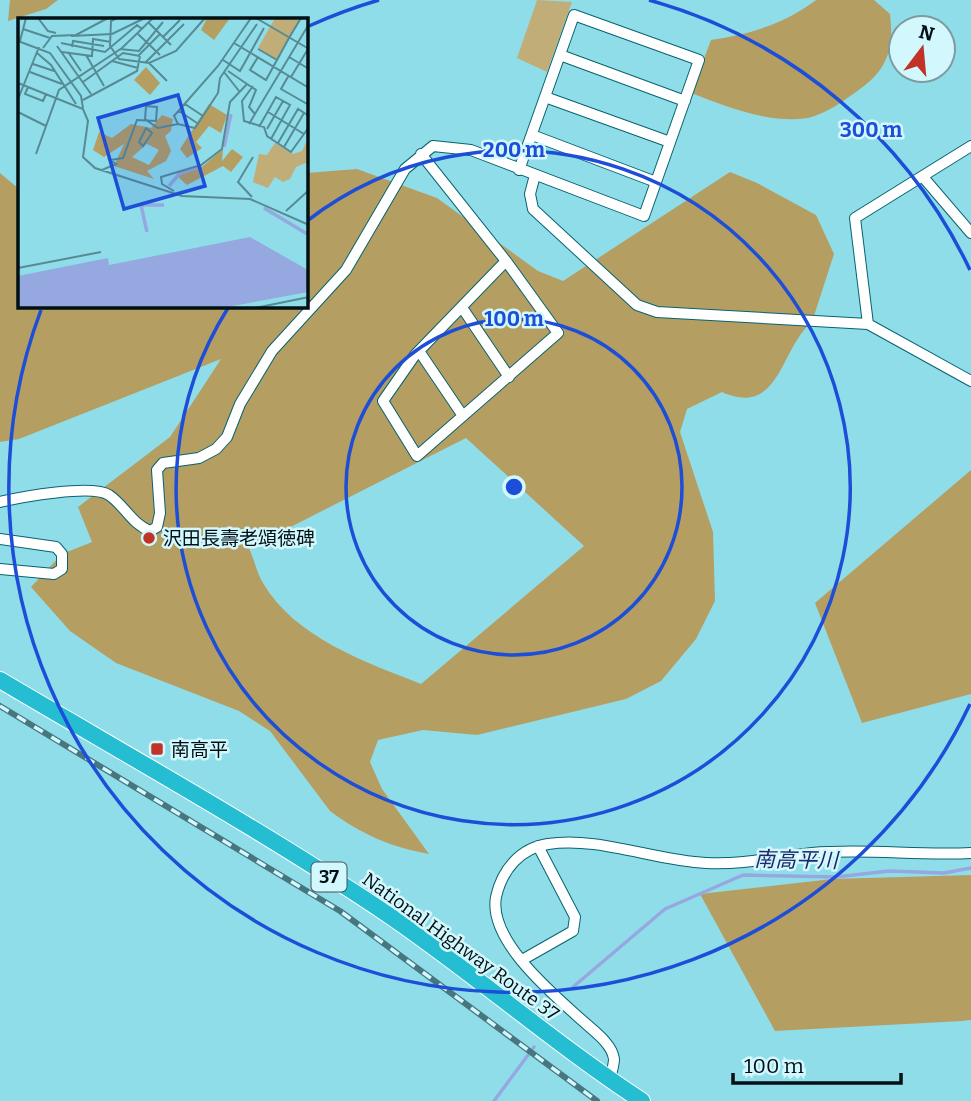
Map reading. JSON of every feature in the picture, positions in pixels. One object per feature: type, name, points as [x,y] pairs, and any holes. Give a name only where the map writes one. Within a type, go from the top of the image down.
[{"type":"highway","name":"National Highway Route 37","points":[[0,680],[280,846],[388,915],[642,1101]]},
{"type":"street","points":[[0,502],[97,489],[115,499],[137,526],[150,531],[157,527],[160,513],[157,470],[163,463],[207,453],[227,437],[240,404],[272,351],[346,270],[405,169],[421,154],[433,146],[471,150],[519,170],[644,216],[699,60],[574,15],[519,170]]},
{"type":"street","points":[[560,55],[685,101]]},
{"type":"street","points":[[545,97],[670,142]]},
{"type":"street","points":[[532,135],[656,182]]},
{"type":"street","points":[[868,324],[855,218],[971,146]]},
{"type":"street","points":[[421,154],[506,261],[558,333],[417,456],[383,401],[419,351],[463,309],[506,261]]},
{"type":"street","points":[[535,175],[530,194],[533,209],[637,305],[657,312],[868,324],[971,381]]},
{"type":"street","points":[[923,177],[971,233]]},
{"type":"street","points":[[463,309],[509,377]]},
{"type":"street","points":[[419,351],[463,416]]},
{"type":"street","points":[[0,539],[45,543],[56,547],[62,554],[62,569],[54,573],[0,569]]},
{"type":"street","points":[[610,1080],[614,1059],[605,1042],[522,960],[502,933],[495,901],[502,877],[512,863],[538,846],[589,844],[709,864],[759,862],[812,853],[971,853]]},
{"type":"street","points":[[522,960],[573,931],[575,917],[538,846]]},
{"type":"shaded area","points":[[10,0],[58,0],[46,9],[8,21]]},
{"type":"shaded area","points":[[537,0],[572,2],[547,72],[517,58]]},
{"type":"shaded area","points":[[816,0],[874,0],[890,14],[887,14],[887,57],[877,74],[835,106],[808,118],[778,119],[748,113],[691,93],[711,40],[766,27]]},
{"type":"shaded area","points":[[357,169],[437,198],[538,271],[563,281],[730,172],[757,183],[816,215],[834,254],[812,322],[801,334],[768,388],[756,396],[741,398],[722,392],[687,409],[680,432],[713,532],[715,601],[696,639],[661,681],[626,699],[477,735],[423,730],[378,740],[370,762],[382,789],[429,854],[401,848],[365,833],[330,811],[270,731],[239,711],[116,663],[70,631],[31,587],[62,554],[92,542],[78,507],[170,437],[221,359],[19,439],[0,442],[0,173],[18,188],[18,308],[308,308],[308,173]],"holes":[[[466,438],[584,546],[421,684],[333,646],[293,619],[263,583],[249,548]]]},
{"type":"shaded area","points":[[971,470],[971,694],[862,723],[815,603]]},
{"type":"shaded area","points":[[971,875],[971,1020],[962,1021],[775,1031],[700,894],[832,879]]},
{"type":"waterway","name":"南高平川","points":[[573,987],[665,909],[743,875],[836,877],[889,871],[944,873],[971,868]]},
{"type":"waterway","name":"南高平川","points":[[554,1015],[557,1011]]},
{"type":"waterway","name":"南高平川","points":[[494,1101],[534,1047]]},
{"type":"railway","points":[[0,706],[340,911],[597,1101]]},
{"type":"place","name":"沢田長壽老頌徳碑","points":[[149,538]]},
{"type":"place","name":"南高平","points":[[157,749]]}]
